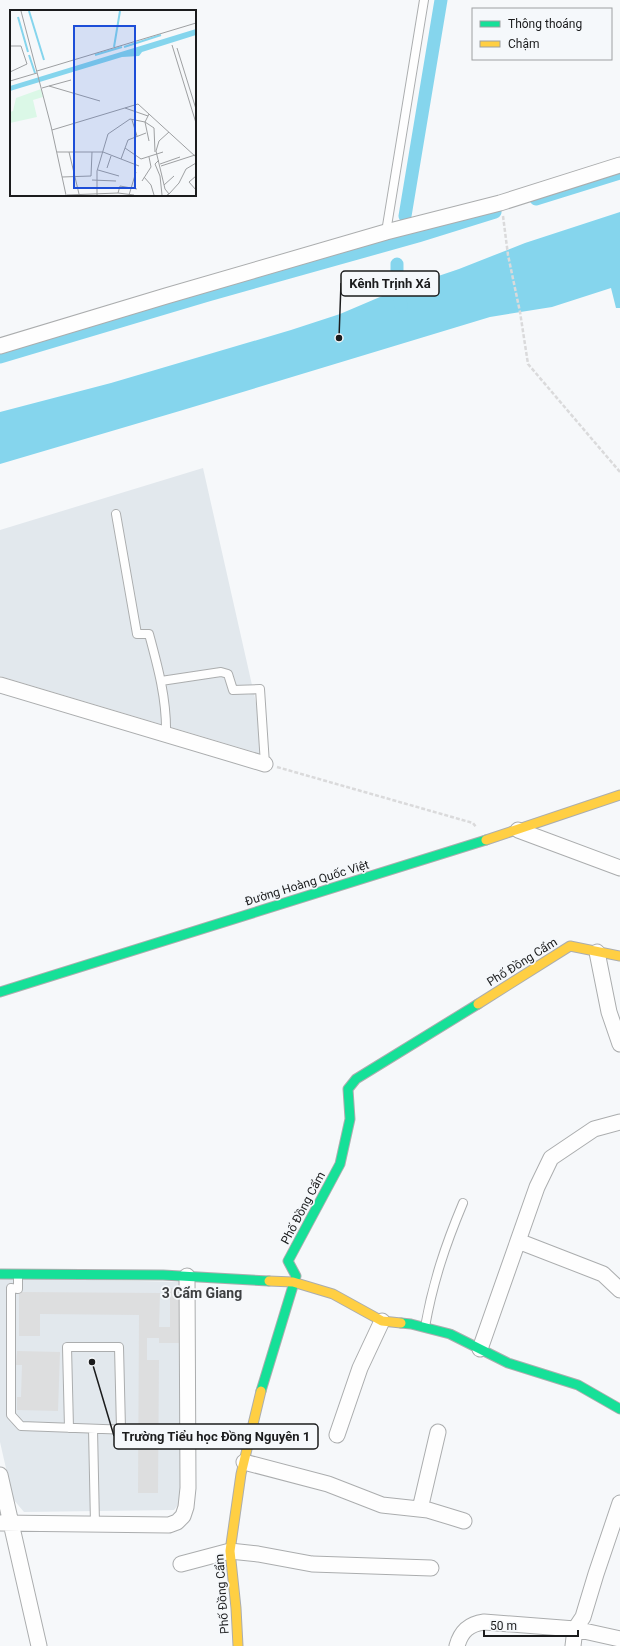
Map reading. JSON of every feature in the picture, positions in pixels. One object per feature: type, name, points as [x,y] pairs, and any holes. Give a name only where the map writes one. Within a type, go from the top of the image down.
[{"type":"street","points":[[0,346],[386,232],[500,203],[620,165]]},
{"type":"street","points":[[0,686],[265,764]]},
{"type":"street","name":"Đường Hoàng Quốc Việt","points":[[0,992],[518,830],[620,796]]},
{"type":"street","points":[[518,830],[620,868]]},
{"type":"street","name":"Phố Đồng Cẩm","points":[[238,1646],[230,1551],[244,1462],[260,1395],[296,1276],[288,1261],[340,1164],[350,1119],[348,1089],[356,1079],[570,946],[620,956]]},
{"type":"street","points":[[597,952],[609,1012],[620,1044]]},
{"type":"street","points":[[480,1349],[537,1187],[551,1158],[594,1129],[620,1122]]},
{"type":"street","points":[[518,1241],[603,1274],[620,1290]]},
{"type":"street","points":[[0,1274],[187,1276],[293,1282],[333,1294],[382,1321],[411,1324],[450,1334],[508,1363],[578,1385],[620,1409]]},
{"type":"street","points":[[5,1523],[169,1525],[177,1522],[183,1516],[186,1507],[188,1474],[187,1276]]},
{"type":"street","points":[[337,1435],[360,1368],[382,1321]]},
{"type":"street","points":[[420,1509],[438,1432]]},
{"type":"street","points":[[244,1462],[328,1484],[382,1505],[428,1510],[464,1521]]},
{"type":"street","points":[[0,1475],[5,1523],[39,1646]]},
{"type":"street","points":[[573,1646],[575,1630],[583,1616],[620,1503]]},
{"type":"street","points":[[182,1564],[230,1551],[258,1554],[312,1564],[431,1568]]},
{"type":"street","points":[[457,1646],[460,1635],[474,1623],[484,1622],[575,1630],[620,1639]]},
{"type":"lane","points":[[386,232],[424,0]]},
{"type":"lane","points":[[116,514],[137,634],[149,634],[161,681],[167,716],[166,735]]},
{"type":"lane","points":[[161,681],[221,672],[228,674],[233,690],[260,689],[265,764]]},
{"type":"lane","points":[[425,1328],[431,1294],[439,1265],[463,1203]]},
{"type":"lane","points":[[18,1274],[18,1289],[11,1288],[10,1415],[21,1426],[130,1430]]},
{"type":"lane","points":[[69,1428],[67,1347],[119,1347],[120,1430]]},
{"type":"lane","points":[[93,1429],[95,1524]]},
{"type":"path","points":[[500,203],[528,364],[620,472]]},
{"type":"path","points":[[265,764],[473,823],[489,839]]},
{"type":"shaded area","points":[[203,468],[268,756],[0,676],[0,530]]},
{"type":"shaded area","points":[[0,1278],[184,1282],[184,1497],[174,1510],[24,1512],[13,1499],[0,1442]]},
{"type":"water","points":[[620,212],[620,308],[616,308],[611,288],[552,307],[490,317],[0,464],[0,412],[111,383],[291,330],[340,314],[394,291],[459,269],[525,243]]},
{"type":"building","points":[[170,1288],[183,1288],[182,1343],[159,1343],[159,1338],[147,1338],[147,1360],[159,1360],[158,1493],[138,1493],[139,1315],[40,1314],[40,1336],[19,1336],[19,1292],[160,1293],[159,1327],[170,1327]]},
{"type":"building","points":[[17,1351],[60,1352],[58,1411],[17,1410],[17,1397],[21,1397],[22,1365],[16,1365]]},
{"type":"waterway","points":[[405,216],[441,0]]},
{"type":"waterway","points":[[536,199],[620,173]]},
{"type":"waterway","points":[[0,357],[208,295],[418,236],[495,212]]},
{"type":"waterway","points":[[397,264],[397,279],[401,306]]},
{"type":"traffic: fast","points":[[0,992],[486,840]]},
{"type":"traffic: fast","points":[[261,1391],[296,1276],[288,1261],[340,1164],[350,1119],[348,1089],[356,1079],[478,1004]]},
{"type":"traffic: fast","points":[[0,1274],[163,1275],[269,1281]]},
{"type":"traffic: fast","points":[[401,1323],[411,1324],[450,1334],[508,1363],[578,1385],[620,1409]]},
{"type":"traffic: slow","points":[[486,840],[620,795]]},
{"type":"traffic: slow","points":[[478,1004],[570,946],[620,956]]},
{"type":"traffic: slow","points":[[269,1281],[293,1282],[333,1294],[382,1321],[401,1323]]},
{"type":"traffic: slow","points":[[238,1646],[230,1551],[241,1474],[261,1391]]},
{"type":"place","name":"Kênh Trịnh Xá","points":[[339,338]]},
{"type":"place","name":"Trường Tiểu học Đồng Nguyên 1","points":[[92,1362]]},
{"type":"district","name":"3 Cẩm Giang","points":[[202,1293]]}]
